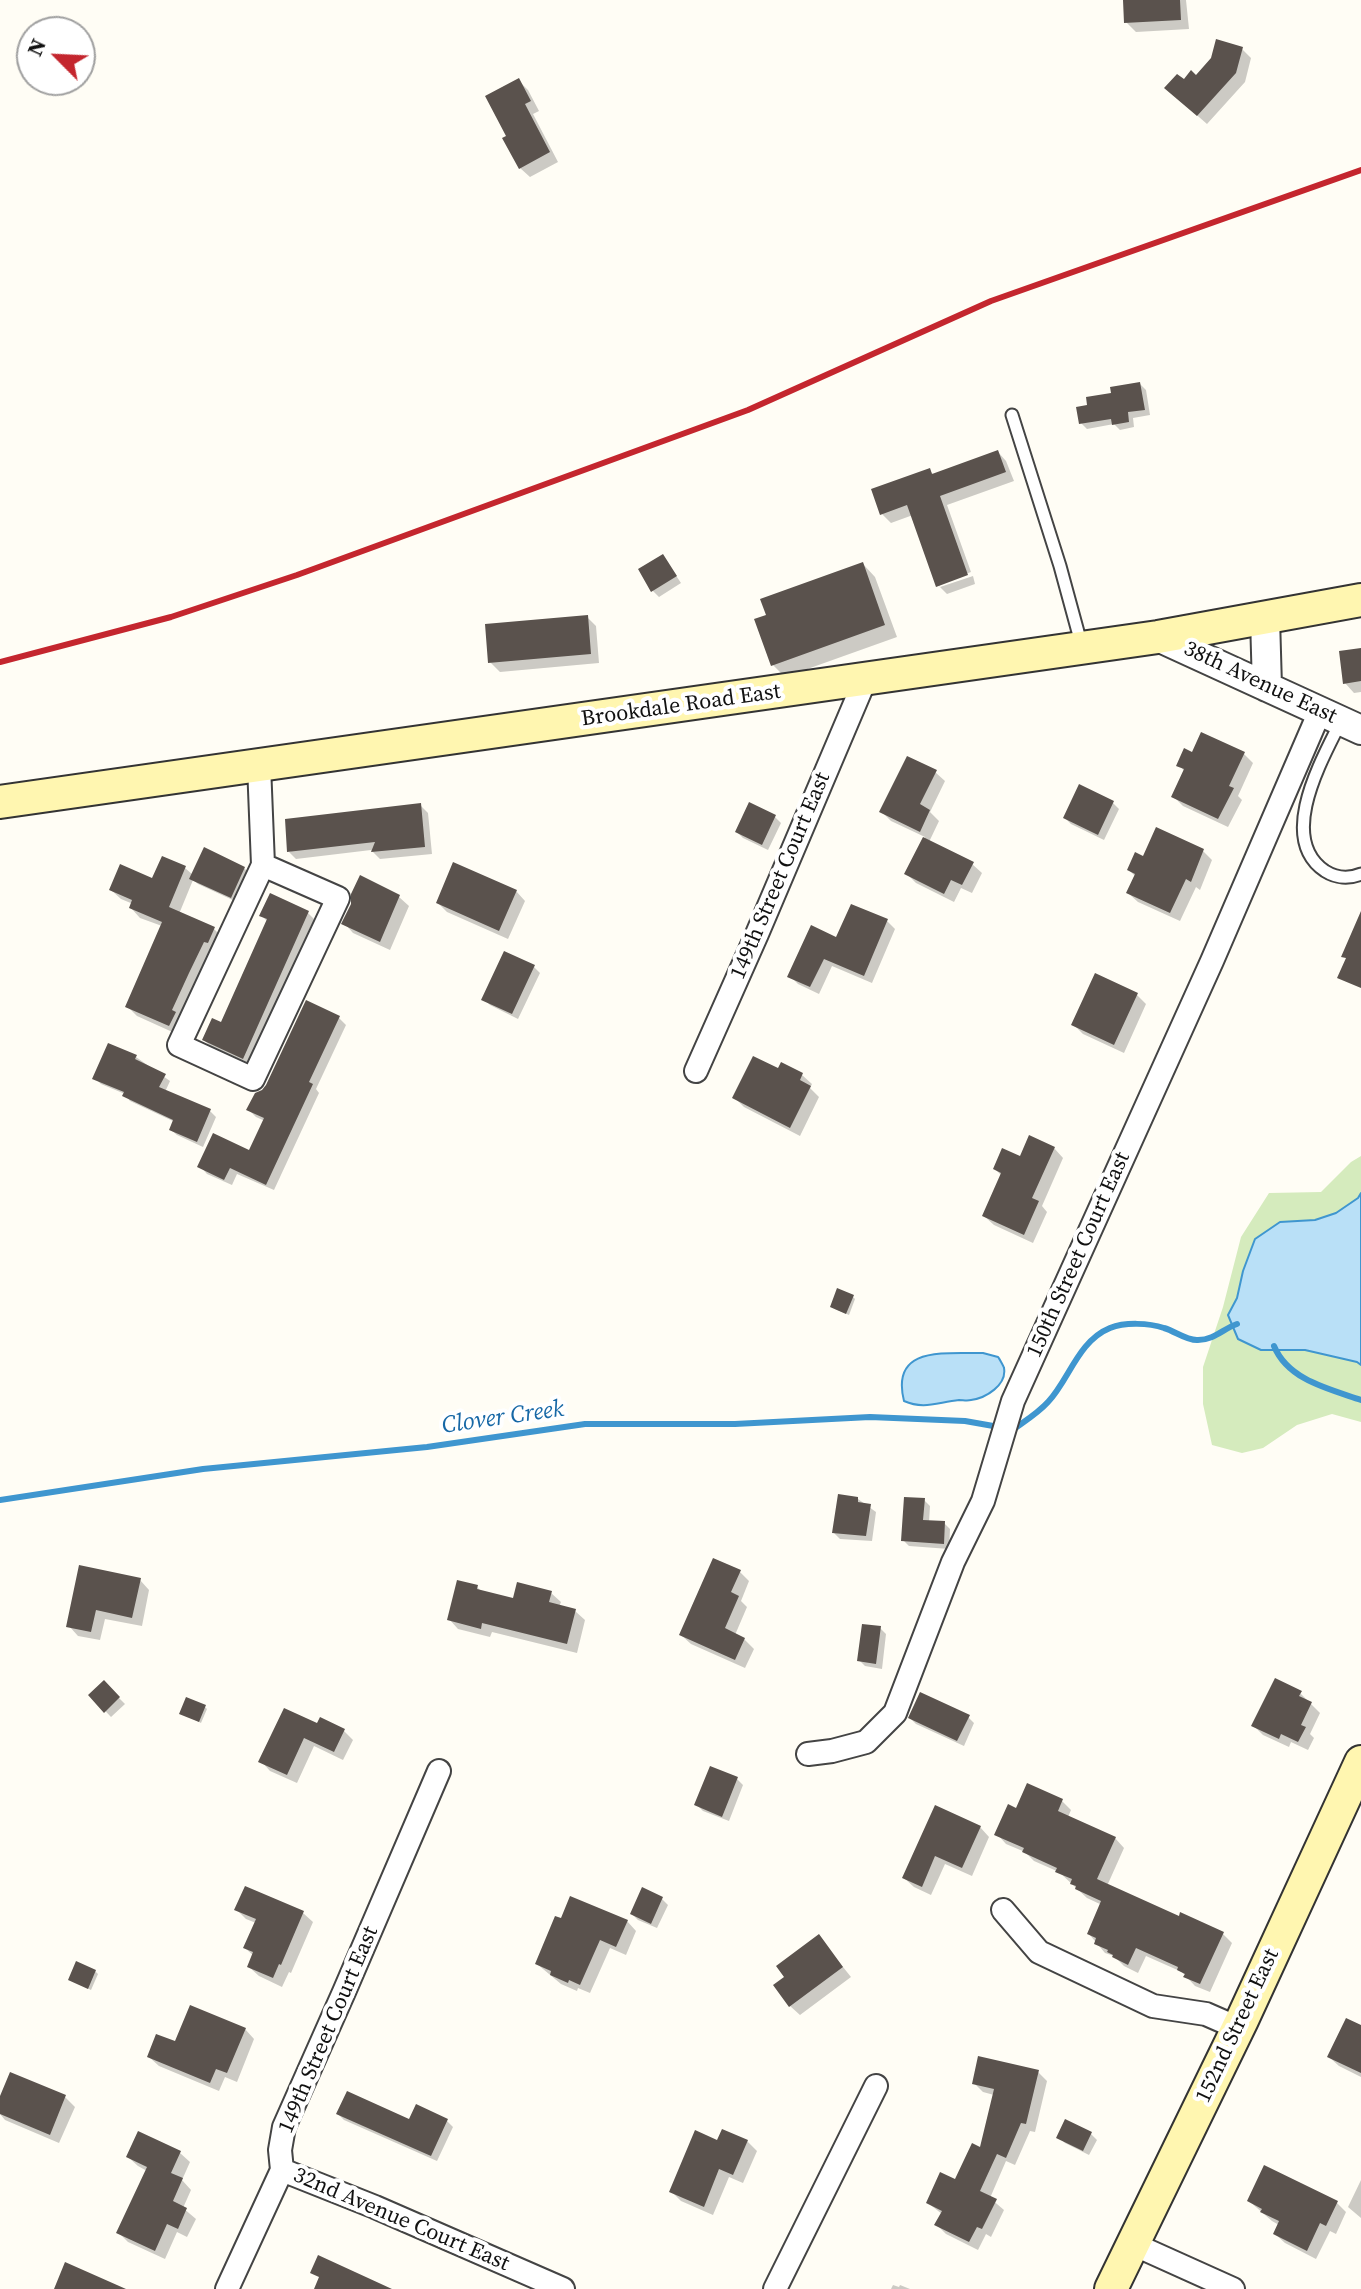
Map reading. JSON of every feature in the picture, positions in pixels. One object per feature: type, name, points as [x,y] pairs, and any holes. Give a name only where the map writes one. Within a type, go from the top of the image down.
[{"type":"main road","name":"Brookdale Road East","points":[[0,802],[1158,637],[1361,600]]},
{"type":"main road","name":"152nd Street East","points":[[1111,2289],[1359,1772]]},
{"type":"street","points":[[1265,618],[1267,687]]},
{"type":"street","name":"38th Avenue East","points":[[1158,637],[1341,721]]},
{"type":"street","name":"149th Street Court East","points":[[696,1071],[865,680]]},
{"type":"street","name":"150th Street Court East","points":[[808,1754],[866,1742],[895,1713],[953,1562],[983,1501],[1013,1401],[1212,961],[1341,721]]},
{"type":"street","points":[[259,765],[263,865],[179,1045],[253,1079],[338,898],[263,865]]},
{"type":"street","name":"149th Street Court East","points":[[227,2289],[282,2170],[280,2150],[284,2127],[439,1771]]},
{"type":"street","points":[[1003,1910],[1039,1952],[1153,2006],[1206,2014],[1238,2028]]},
{"type":"street","points":[[775,2289],[876,2086]]},
{"type":"street","name":"32nd Avenue Court East","points":[[282,2170],[362,2201],[563,2289]]},
{"type":"street","points":[[1133,2244],[1233,2289]]},
{"type":"lane","points":[[1012,415],[1060,566],[1082,648]]},
{"type":"lane","points":[[1341,721],[1311,787],[1305,806],[1304,837],[1315,861],[1324,870],[1347,878],[1361,874]]},
{"type":"green space","points":[[1361,1156],[1361,1422],[1332,1414],[1297,1425],[1263,1448],[1242,1453],[1212,1445],[1203,1404],[1203,1367],[1241,1237],[1269,1193],[1321,1192]]},
{"type":"water","points":[[1361,1193],[1361,1365],[1305,1350],[1261,1350],[1238,1339],[1228,1315],[1237,1298],[1255,1239],[1280,1222],[1315,1220],[1336,1213]]},
{"type":"water","points":[[983,1353],[998,1357],[1004,1374],[999,1385],[983,1397],[931,1405],[904,1401],[902,1383],[905,1370],[913,1361],[938,1354]]},
{"type":"building","points":[[1123,0],[1180,0],[1181,20],[1124,23]]},
{"type":"building","points":[[1216,39],[1243,47],[1236,73],[1197,116],[1164,88],[1177,74],[1184,79],[1191,70],[1196,75],[1211,58]]},
{"type":"building","points":[[519,78],[531,101],[525,104],[550,152],[519,169],[485,96]]},
{"type":"building","points":[[1140,382],[1145,410],[1128,412],[1129,422],[1112,425],[1111,419],[1079,424],[1076,407],[1087,405],[1086,397],[1111,393],[1110,387]]},
{"type":"building","points":[[998,450],[1006,472],[940,496],[968,575],[936,587],[907,505],[880,515],[871,489],[930,468],[932,474]]},
{"type":"building","points":[[663,554],[677,576],[651,592],[638,569]]},
{"type":"building","points":[[863,562],[885,625],[771,666],[754,619],[766,615],[760,599]]},
{"type":"building","points":[[588,615],[591,654],[488,663],[485,624]]},
{"type":"building","points":[[1361,648],[1361,681],[1343,684],[1339,651]]},
{"type":"building","points":[[1201,732],[1245,752],[1229,786],[1234,788],[1218,819],[1171,797],[1184,769],[1176,766],[1184,748],[1192,752]]},
{"type":"building","points":[[907,756],[937,770],[920,804],[930,810],[920,832],[879,812]]},
{"type":"building","points":[[1079,784],[1114,801],[1098,835],[1063,818]]},
{"type":"building","points":[[749,802],[776,815],[762,845],[735,832]]},
{"type":"building","points":[[421,803],[425,847],[371,852],[375,842],[287,852],[285,819]]},
{"type":"building","points":[[1156,827],[1204,849],[1191,882],[1186,879],[1170,913],[1126,893],[1135,874],[1127,870],[1135,852],[1143,856]]},
{"type":"building","points":[[923,837],[974,862],[962,885],[951,880],[944,894],[904,874]]},
{"type":"building","points":[[204,847],[245,867],[231,898],[189,879]]},
{"type":"building","points":[[162,856],[186,866],[169,907],[215,927],[189,973],[172,1010],[176,1012],[169,1026],[125,1007],[162,922],[129,908],[132,900],[109,890],[120,864],[152,878]]},
{"type":"building","points":[[453,862],[517,890],[499,931],[436,903]]},
{"type":"building","points":[[360,875],[400,895],[380,942],[341,924]]},
{"type":"building","points":[[270,893],[309,911],[243,1059],[202,1040],[212,1018],[221,1022],[267,919],[259,916]]},
{"type":"building","points":[[851,904],[888,919],[864,976],[824,959],[810,987],[787,977],[811,925],[836,937]]},
{"type":"building","points":[[1361,911],[1361,988],[1337,978],[1346,958],[1341,957]]},
{"type":"building","points":[[504,951],[535,965],[512,1014],[481,1000]]},
{"type":"building","points":[[1095,973],[1138,993],[1114,1045],[1071,1025]]},
{"type":"building","points":[[306,1000],[340,1016],[309,1082],[313,1084],[266,1185],[230,1168],[224,1180],[197,1167],[213,1133],[249,1150],[264,1118],[246,1110],[255,1093],[266,1085]]},
{"type":"building","points":[[108,1043],[137,1055],[135,1059],[166,1074],[159,1087],[211,1109],[197,1142],[169,1130],[173,1120],[122,1096],[124,1092],[92,1079]]},
{"type":"building","points":[[753,1056],[778,1068],[781,1062],[803,1073],[800,1080],[811,1086],[790,1128],[732,1098]]},
{"type":"building","points":[[1029,1135],[1055,1147],[1032,1198],[1039,1201],[1024,1235],[982,1216],[1001,1173],[993,1169],[1002,1148],[1020,1156]]},
{"type":"building","points":[[837,1288],[854,1295],[846,1314],[830,1307]]},
{"type":"building","points":[[838,1494],[858,1497],[858,1502],[871,1504],[866,1536],[832,1533]]},
{"type":"building","points":[[904,1497],[925,1498],[923,1520],[945,1521],[944,1544],[901,1541]]},
{"type":"building","points":[[713,1558],[741,1570],[731,1592],[739,1596],[725,1628],[745,1638],[735,1660],[679,1635]]},
{"type":"building","points":[[79,1565],[141,1578],[132,1618],[96,1610],[91,1632],[66,1627]]},
{"type":"building","points":[[457,1580],[478,1585],[477,1589],[513,1598],[517,1582],[552,1591],[549,1602],[576,1609],[567,1644],[482,1623],[481,1629],[447,1620]]},
{"type":"building","points":[[862,1624],[881,1626],[876,1664],[857,1661]]},
{"type":"building","points":[[1275,1678],[1302,1691],[1299,1696],[1312,1702],[1301,1725],[1306,1727],[1298,1742],[1281,1734],[1279,1739],[1251,1726]]},
{"type":"building","points":[[104,1680],[120,1697],[104,1713],[88,1695]]},
{"type":"building","points":[[920,1692],[970,1715],[957,1741],[908,1718]]},
{"type":"building","points":[[186,1697],[206,1705],[199,1722],[179,1714]]},
{"type":"building","points":[[284,1708],[317,1723],[320,1717],[345,1729],[334,1752],[304,1738],[287,1775],[258,1762]]},
{"type":"building","points":[[710,1766],[738,1777],[722,1817],[694,1805]]},
{"type":"building","points":[[1027,1783],[1063,1799],[1058,1811],[1116,1837],[1097,1879],[1179,1916],[1180,1912],[1224,1932],[1200,1984],[1183,1977],[1185,1974],[1177,1970],[1178,1967],[1136,1948],[1128,1965],[1094,1944],[1096,1938],[1087,1934],[1101,1901],[1075,1889],[1076,1886],[1070,1884],[1072,1879],[1055,1872],[1057,1868],[1022,1852],[1024,1848],[994,1835],[1008,1804],[1016,1808]]},
{"type":"building","points":[[935,1805],[981,1826],[962,1868],[935,1856],[922,1887],[902,1878]]},
{"type":"building","points":[[245,1886],[304,1911],[273,1978],[247,1967],[253,1952],[243,1948],[256,1919],[234,1910]]},
{"type":"building","points":[[642,1887],[663,1897],[651,1924],[630,1914]]},
{"type":"building","points":[[570,1896],[628,1920],[616,1947],[600,1940],[580,1985],[550,1975],[551,1971],[535,1964],[555,1916],[561,1918]]},
{"type":"building","points":[[819,1934],[843,1967],[789,2007],[773,1985],[784,1977],[776,1966]]},
{"type":"building","points":[[76,1961],[96,1970],[88,1989],[68,1980]]},
{"type":"building","points":[[190,2005],[246,2028],[227,2073],[216,2069],[210,2083],[147,2057],[156,2034],[175,2041]]},
{"type":"building","points":[[1346,2018],[1361,2025],[1361,2073],[1327,2057]]},
{"type":"building","points":[[978,2056],[1039,2070],[1026,2124],[1021,2123],[1006,2158],[997,2154],[980,2191],[997,2199],[982,2229],[977,2227],[969,2242],[934,2225],[942,2211],[926,2203],[940,2172],[955,2179],[972,2143],[980,2147],[994,2089],[972,2084]]},
{"type":"building","points":[[10,2072],[66,2095],[50,2135],[0,2114],[0,2096]]},
{"type":"building","points":[[347,2091],[409,2119],[416,2104],[448,2119],[431,2156],[336,2114]]},
{"type":"building","points":[[1065,2119],[1092,2132],[1083,2151],[1056,2138]]},
{"type":"building","points":[[722,2129],[748,2140],[733,2175],[719,2169],[704,2207],[669,2192],[695,2130],[717,2140]]},
{"type":"building","points":[[138,2131],[181,2151],[171,2173],[183,2178],[173,2201],[187,2208],[178,2229],[167,2224],[155,2251],[116,2233],[147,2167],[126,2157]]},
{"type":"building","points":[[1264,2165],[1338,2201],[1326,2226],[1320,2223],[1307,2251],[1273,2234],[1279,2221],[1260,2212],[1262,2209],[1247,2201]]},
{"type":"building","points":[[318,2255],[392,2289],[314,2289],[319,2277],[310,2273]]},
{"type":"building","points":[[65,2262],[126,2289],[54,2289]]},
{"type":"waterway","points":[[1010,1429],[1044,1406],[1082,1351],[1110,1328],[1130,1324],[1151,1325],[1190,1339],[1204,1340],[1237,1324]]},
{"type":"waterway","points":[[1274,1346],[1280,1358],[1299,1375],[1361,1400]]},
{"type":"waterway","name":"Clover Creek","points":[[0,1500],[203,1469],[427,1447],[585,1424],[735,1424],[870,1417],[965,1421],[999,1427]]},
{"type":"railway","points":[[0,662],[171,617],[297,575],[748,410],[991,301],[1361,170]]}]
